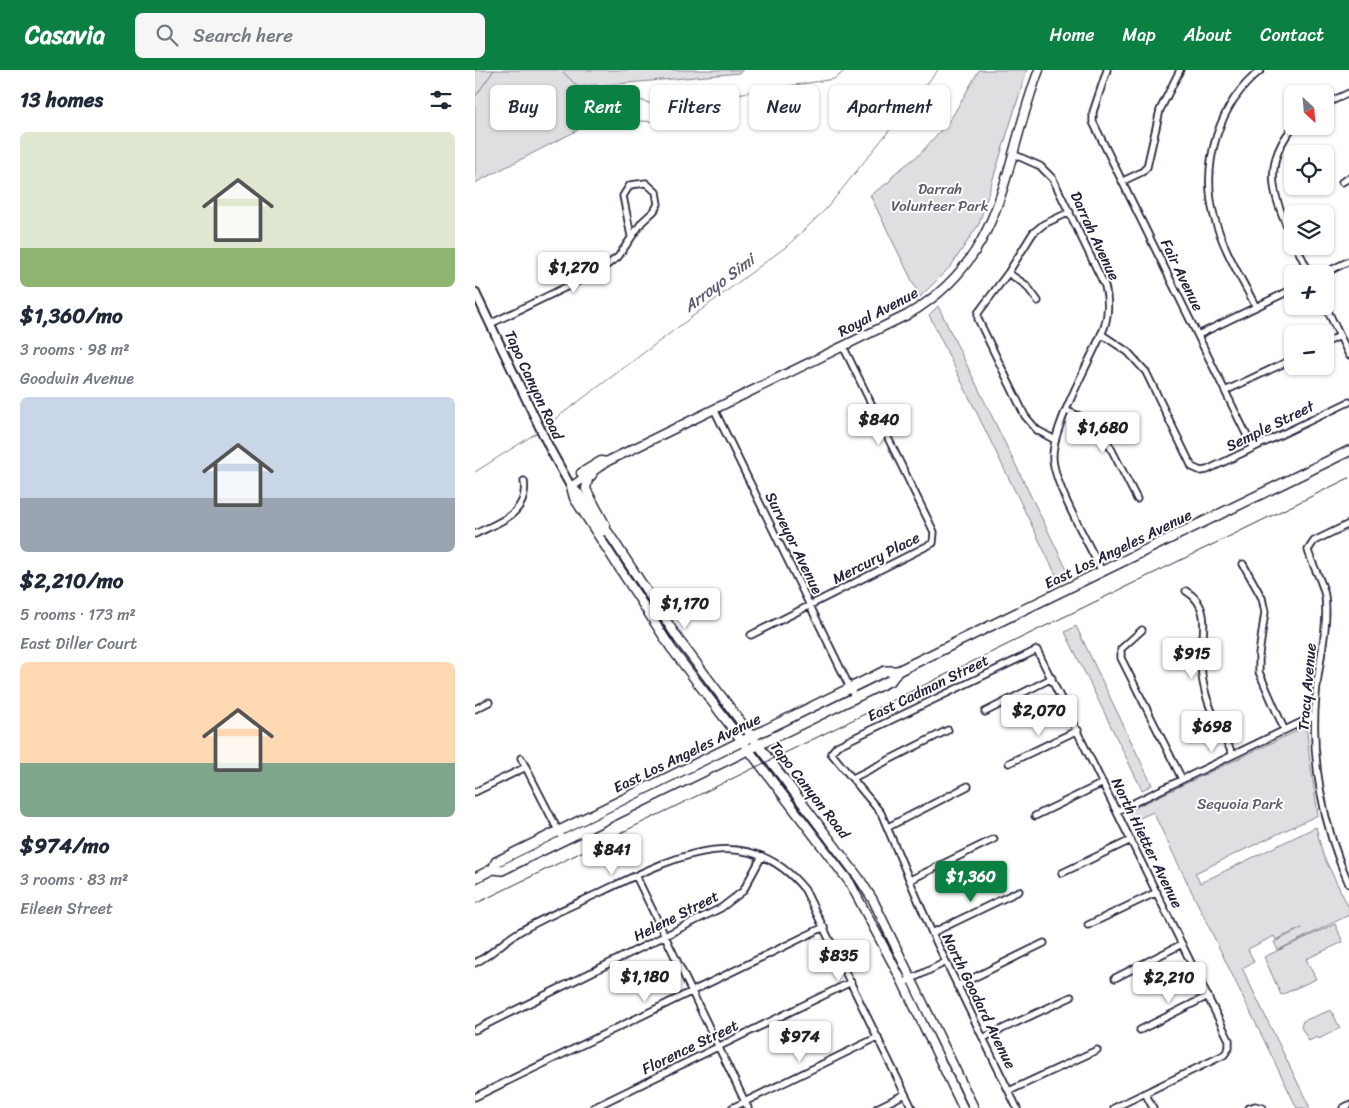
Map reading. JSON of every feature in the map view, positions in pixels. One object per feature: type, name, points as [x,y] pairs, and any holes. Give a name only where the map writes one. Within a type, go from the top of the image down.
[{"type":"main road","name":"Royal Avenue","points":[[571,487],[605,462],[918,308],[956,277],[976,252],[990,227],[1039,70]]},
{"type":"main road","name":"East Los Angeles Avenue","points":[[493,869],[496,862],[751,736],[885,671],[898,671],[1349,451]]},
{"type":"main road","name":"Royal Avenue","points":[[571,487],[577,476],[601,461],[605,462]]},
{"type":"main road","points":[[597,469],[588,479],[586,489],[608,532]]},
{"type":"main road","name":"Tapo Canyon Road","points":[[571,487],[579,494],[604,531],[608,532],[679,640],[859,878],[912,978],[974,1108]]},
{"type":"main road","name":"Tapo Canyon Road","points":[[571,487],[574,498],[671,648],[850,883],[903,983],[963,1108]]},
{"type":"main road","name":"East Los Angeles Avenue","points":[[475,878],[493,869],[502,870],[855,698],[891,680],[898,671]]},
{"type":"street","name":"Fair Avenue","points":[[1107,70],[1093,112],[1093,122],[1253,448]]},
{"type":"street","points":[[1123,181],[1142,172],[1147,167],[1160,110],[1180,70]]},
{"type":"street","points":[[1256,307],[1219,233],[1212,209],[1209,184],[1212,150],[1224,117],[1244,86],[1261,70]]},
{"type":"street","points":[[1334,100],[1349,93]]},
{"type":"street","points":[[1284,220],[1278,207],[1273,181],[1277,155],[1288,135]]},
{"type":"street","name":"Darrah Avenue","points":[[1013,154],[1047,172],[1059,188],[1108,296],[1107,318],[1055,440],[1053,458],[1058,480],[1102,572]]},
{"type":"street","points":[[1342,182],[1349,178]]},
{"type":"street","points":[[490,324],[610,264],[626,247],[631,236],[658,204],[656,192],[646,183],[630,185],[623,196],[631,236]]},
{"type":"street","points":[[1055,440],[1037,430],[1025,416],[977,319],[979,309],[1008,273],[1033,233],[1044,224],[1070,212]]},
{"type":"street","points":[[1334,268],[1349,261]]},
{"type":"street","points":[[1008,273],[1026,285],[1039,301]]},
{"type":"street","name":"Tapo Canyon Road","points":[[475,292],[548,445],[571,487]]},
{"type":"street","points":[[1198,335],[1284,293]]},
{"type":"street","points":[[1330,315],[1349,354]]},
{"type":"street","name":"Semple Street","points":[[1101,334],[1128,352],[1145,372],[1192,468],[1201,471],[1207,470],[1349,402]]},
{"type":"street","points":[[1334,339],[1340,336]]},
{"type":"street","name":"Mercury Place","points":[[751,635],[933,543],[934,532],[843,346]]},
{"type":"street","points":[[1225,392],[1284,363]]},
{"type":"street","name":"Surveyor Avenue","points":[[714,409],[855,698]]},
{"type":"street","points":[[1067,411],[1086,419],[1103,433],[1137,499]]},
{"type":"street","points":[[475,534],[511,517],[518,509],[524,497],[524,481]]},
{"type":"street","name":"Tracy Avenue","points":[[1349,524],[1314,541],[1308,550],[1321,584],[1326,613],[1314,716],[1318,764],[1329,828],[1340,864],[1349,884]]},
{"type":"street","points":[[1243,564],[1262,598],[1265,612],[1259,672],[1284,729]]},
{"type":"street","points":[[1186,591],[1195,597],[1202,608],[1205,621],[1201,669],[1204,687],[1211,709],[1233,754]]},
{"type":"street","points":[[1141,630],[1121,649],[1121,658],[1182,779]]},
{"type":"street","name":"North Hietter Avenue","points":[[1037,650],[1229,1040],[1229,1048],[1224,1055],[1145,1093]]},
{"type":"street","name":"East Cadman Street","points":[[832,751],[837,746],[1037,650]]},
{"type":"street","points":[[985,712],[1052,678]]},
{"type":"street","points":[[475,709],[489,702]]},
{"type":"street","points":[[1117,811],[1314,716]]},
{"type":"street","points":[[853,778],[948,730]]},
{"type":"street","points":[[1009,763],[1078,730]]},
{"type":"street","name":"North Goodard Avenue","points":[[832,751],[832,756],[874,802],[887,827],[945,962],[1017,1108]]},
{"type":"street","points":[[521,758],[563,840]]},
{"type":"street","points":[[475,792],[526,768]]},
{"type":"street","points":[[1035,816],[1103,783]]},
{"type":"street","points":[[887,827],[968,786]]},
{"type":"street","points":[[910,880],[994,839]]},
{"type":"street","points":[[1062,873],[1131,840]]},
{"type":"street","points":[[475,963],[497,950],[522,930],[673,859],[711,850],[737,850],[762,856],[780,867],[799,883],[809,897],[912,1108]]},
{"type":"street","name":"Helene Street","points":[[475,1030],[734,900],[749,883],[762,856]]},
{"type":"street","points":[[636,876],[746,1105]]},
{"type":"street","points":[[932,933],[1019,891]]},
{"type":"street","points":[[1088,925],[1157,892]]},
{"type":"street","points":[[475,1097],[824,927]]},
{"type":"street","points":[[957,986],[1044,943]]},
{"type":"street","points":[[1115,978],[1182,944]]},
{"type":"street","points":[[903,983],[945,962]]},
{"type":"street","name":"Florence Street","points":[[593,1108],[851,982]]},
{"type":"street","points":[[1140,1030],[1208,996]]},
{"type":"street","points":[[983,1038],[1071,997]]},
{"type":"street","points":[[732,1108],[746,1105],[878,1038]]},
{"type":"street","points":[[1009,1091],[1097,1050]]},
{"type":"street","points":[[1114,1108],[1145,1093],[1153,1108]]},
{"type":"street","points":[[877,1108],[905,1094]]},
{"type":"street","points":[[1343,1108],[1349,1105]]},
{"type":"street","points":[[1249,1108],[1255,1106],[1263,1108]]},
{"type":"green space","points":[[475,70],[744,70],[740,73],[606,85],[566,85],[566,130],[578,130],[475,183]]},
{"type":"green space","name":"Darrah Volunteer Park","points":[[979,70],[1027,70],[979,224],[951,266],[920,297],[870,195],[889,182],[894,174],[920,154],[941,130],[950,130],[950,119]]},
{"type":"green space","points":[[938,306],[1069,574],[1058,579],[929,315]]},
{"type":"green space","points":[[1076,626],[1152,785],[1142,790],[1065,632]]},
{"type":"green space","name":"Sequoia Park","points":[[1303,728],[1307,731],[1318,815],[1195,873],[1200,883],[1316,827],[1323,855],[1349,908],[1349,915],[1278,950],[1274,942],[1302,928],[1276,940],[1274,936],[1248,949],[1254,962],[1242,968],[1310,1108],[1297,1108],[1153,812],[1131,822],[1130,810]]},
{"type":"green space","points":[[1335,924],[1343,942],[1306,959],[1316,979],[1281,995],[1264,957]]},
{"type":"green space","points":[[1331,1010],[1340,1028],[1319,1039],[1317,1037],[1309,1041],[1301,1027],[1303,1021]]},
{"type":"waterway","points":[[475,97],[494,70]]},
{"type":"waterway","points":[[561,70],[578,87],[596,85],[610,96],[640,100],[650,103]]},
{"type":"waterway","points":[[640,121],[667,122],[730,95],[834,79],[846,70]]},
{"type":"waterway","name":"Arroyo Simi","points":[[543,428],[787,246],[826,209],[938,70]]},
{"type":"waterway","name":"Arroyo Simi","points":[[475,472],[538,432]]},
{"type":"railway","points":[[475,904],[1349,478]]}]
